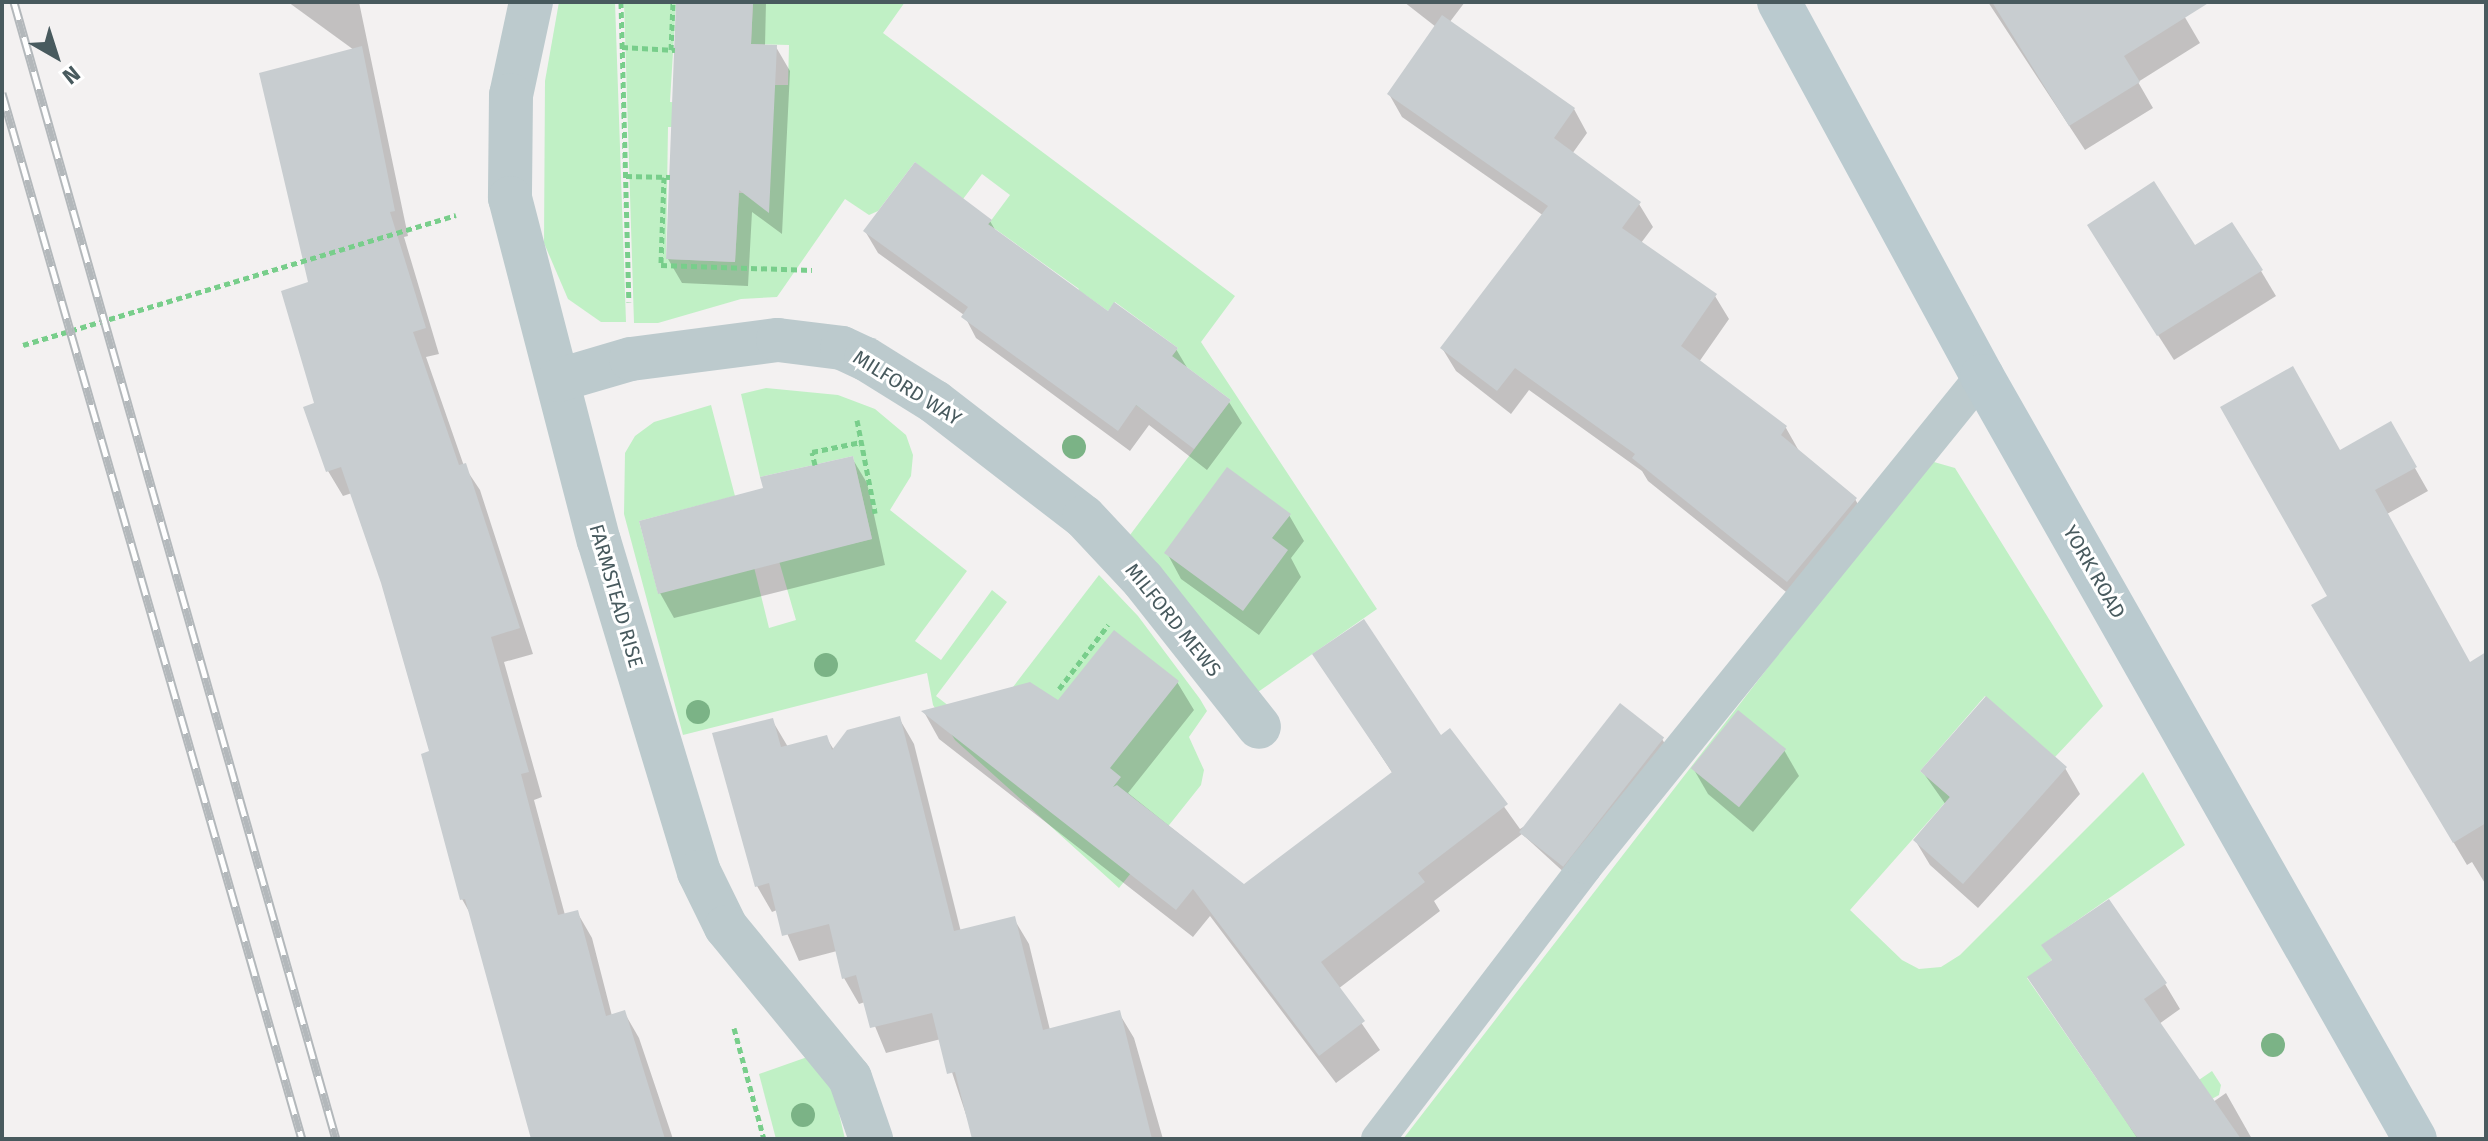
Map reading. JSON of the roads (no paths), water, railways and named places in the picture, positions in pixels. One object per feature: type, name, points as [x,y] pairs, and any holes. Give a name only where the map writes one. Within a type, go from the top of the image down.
[{"type":"street","name":"FARMSTEAD RISE","points":[[531,2],[511,95],[510,198],[599,541],[697,868],[726,927],[850,1078],[871,1139]]},
{"type":"street","name":"YORK ROAD","points":[[1779,2],[1982,376],[2415,1139]]},
{"type":"street","name":"MILFORD WAY","points":[[559,380],[631,359],[778,340],[842,348],[935,402],[1084,517]]},
{"type":"street","name":"MILFORD MEWS","points":[[1084,517],[1143,580],[1259,727]]},
{"type":"lane","points":[[1378,1139],[1585,867],[1982,376]]},
{"type":"railway","points":[[14,2],[336,1139]]},
{"type":"railway","points":[[2,93],[302,1139]]}]
